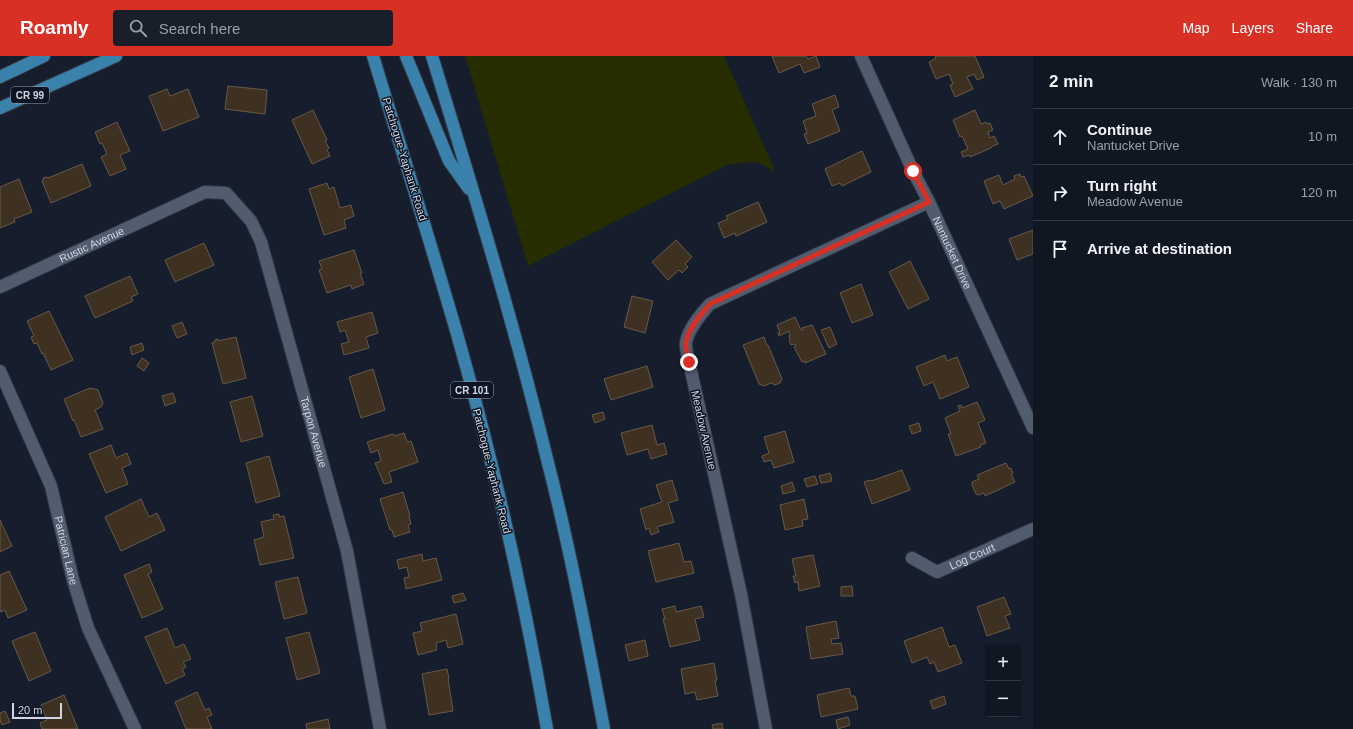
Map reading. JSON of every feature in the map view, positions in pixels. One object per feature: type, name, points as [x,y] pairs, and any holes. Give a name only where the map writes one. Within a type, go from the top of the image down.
[{"type":"main road","name":"CR 99","points":[[0,77],[44,56]]},
{"type":"main road","name":"CR 99","points":[[0,108],[116,56]]},
{"type":"main road","name":"Patchogue-Yaphank Road","points":[[373,56],[438,269],[482,425],[507,530],[547,729]]},
{"type":"main road","points":[[406,56],[449,161],[476,198]]},
{"type":"main road","points":[[432,56],[500,281],[547,459],[587,638],[604,729]]},
{"type":"street","name":"Nantucket Drive","points":[[861,56],[1033,428]]},
{"type":"street","name":"Tarpon Avenue","points":[[182,202],[205,192],[226,193],[251,221],[261,242],[347,551],[380,729]]},
{"type":"street","name":"Rustic Avenue","points":[[0,286],[182,202]]},
{"type":"street","name":"Meadow Avenue","points":[[766,729],[741,594],[686,343],[698,316],[710,304],[929,202]]},
{"type":"street","name":"Patrician Lane","points":[[0,371],[51,486],[73,580],[88,628],[136,729]]},
{"type":"street","name":"Log Court","points":[[912,558],[937,572],[1033,529]]},
{"type":"green space","points":[[465,56],[724,56],[775,171],[757,162],[729,164],[528,266]]},
{"type":"building","points":[[772,56],[806,56],[808,59],[816,56],[820,67],[804,73],[800,64],[779,73]]},
{"type":"building","points":[[935,56],[975,56],[984,77],[977,80],[974,74],[967,77],[973,89],[955,97],[950,85],[953,84],[949,74],[936,79],[929,62],[936,58]]},
{"type":"building","points":[[228,86],[267,90],[265,114],[225,109]]},
{"type":"building","points":[[167,89],[170,96],[188,89],[199,117],[163,131],[149,96]]},
{"type":"building","points":[[835,95],[839,107],[832,110],[840,131],[808,144],[804,134],[807,133],[803,121],[816,116],[812,104]]},
{"type":"building","points":[[313,110],[327,140],[325,141],[329,148],[327,150],[330,156],[312,164],[292,120]]},
{"type":"building","points":[[975,110],[981,124],[986,122],[987,124],[990,123],[993,130],[988,132],[990,138],[994,136],[998,144],[970,157],[970,155],[963,157],[961,152],[968,149],[962,136],[960,137],[953,120]]},
{"type":"building","points":[[117,122],[130,151],[120,155],[126,169],[110,176],[101,157],[107,154],[102,143],[100,144],[95,132]]},
{"type":"building","points":[[862,151],[871,172],[842,186],[840,183],[832,186],[825,169]]},
{"type":"building","points":[[82,164],[91,186],[51,203],[42,181],[44,180],[43,178],[48,178]]},
{"type":"building","points":[[1020,174],[1021,177],[1024,176],[1033,196],[1004,209],[1000,201],[993,204],[984,181],[999,175],[1003,185],[1015,179],[1014,176]]},
{"type":"building","points":[[19,179],[32,212],[14,219],[15,222],[0,228],[0,187]]},
{"type":"building","points":[[327,183],[329,189],[334,187],[340,208],[351,205],[354,216],[344,220],[346,228],[324,235],[309,189]]},
{"type":"building","points":[[758,202],[767,222],[736,236],[735,233],[724,238],[718,223],[728,219],[726,216]]},
{"type":"building","points":[[1033,230],[1033,254],[1017,260],[1009,239]]},
{"type":"building","points":[[676,240],[692,257],[685,264],[688,267],[682,273],[679,270],[668,280],[652,262]]},
{"type":"building","points":[[204,243],[214,265],[175,282],[165,260]]},
{"type":"building","points":[[354,250],[364,284],[352,289],[351,285],[327,293],[319,270],[322,269],[319,261]]},
{"type":"building","points":[[910,261],[929,299],[908,309],[889,272]]},
{"type":"building","points":[[130,276],[138,294],[131,297],[133,301],[95,318],[85,296]]},
{"type":"building","points":[[861,284],[873,315],[852,323],[840,293]]},
{"type":"building","points":[[632,296],[653,301],[645,333],[624,327]]},
{"type":"building","points":[[49,311],[73,360],[51,370],[37,343],[34,344],[31,337],[34,336],[27,321]]},
{"type":"building","points":[[372,312],[378,333],[366,337],[369,348],[344,355],[341,344],[349,342],[345,330],[340,332],[337,322]]},
{"type":"building","points":[[795,317],[801,330],[803,330],[802,328],[812,325],[826,354],[805,363],[805,361],[802,362],[794,347],[796,346],[795,344],[791,345],[789,340],[789,331],[779,336],[778,333],[780,333],[777,325]]},
{"type":"building","points":[[182,322],[187,334],[177,338],[172,326]]},
{"type":"building","points":[[830,327],[837,344],[829,348],[821,330]]},
{"type":"building","points":[[236,337],[246,378],[223,384],[212,343],[218,339],[218,341]]},
{"type":"building","points":[[764,337],[782,379],[780,383],[775,385],[771,383],[764,386],[759,384],[743,345]]},
{"type":"building","points":[[142,343],[144,350],[132,355],[130,347]]},
{"type":"building","points":[[945,355],[947,361],[957,357],[969,387],[940,399],[933,382],[924,386],[916,367]]},
{"type":"building","points":[[142,358],[149,363],[144,371],[137,366]]},
{"type":"building","points":[[647,366],[653,387],[611,400],[604,379]]},
{"type":"building","points":[[373,369],[385,410],[361,418],[349,377]]},
{"type":"building","points":[[90,388],[98,390],[103,403],[101,407],[95,410],[103,429],[81,437],[64,399]]},
{"type":"building","points":[[173,393],[176,402],[165,406],[162,396]]},
{"type":"building","points":[[252,396],[263,436],[241,442],[230,402]]},
{"type":"building","points":[[977,402],[985,420],[978,423],[986,443],[980,445],[981,447],[956,456],[948,434],[951,434],[945,418],[960,411],[958,406],[961,405],[962,408]]},
{"type":"building","points":[[603,412],[605,419],[595,423],[592,415]]},
{"type":"building","points":[[919,423],[921,431],[912,434],[909,426]]},
{"type":"building","points":[[652,425],[657,445],[664,443],[667,454],[651,459],[648,449],[627,455],[621,433]]},
{"type":"building","points":[[785,431],[794,462],[774,468],[771,460],[764,462],[762,456],[769,453],[764,437]]},
{"type":"building","points":[[404,433],[407,442],[411,441],[418,462],[389,472],[392,482],[384,484],[375,463],[381,461],[378,450],[371,453],[367,442],[393,434],[394,436]]},
{"type":"building","points":[[111,445],[116,458],[127,453],[131,464],[122,468],[128,484],[106,493],[89,454]]},
{"type":"building","points":[[269,456],[280,496],[256,503],[246,463]]},
{"type":"building","points":[[1006,463],[1009,469],[1011,468],[1013,473],[1011,474],[1015,482],[985,496],[984,493],[979,495],[976,494],[972,482],[979,479],[977,475]]},
{"type":"building","points":[[902,470],[910,490],[872,504],[864,482]]},
{"type":"building","points":[[830,473],[832,481],[821,483],[819,476]]},
{"type":"building","points":[[815,476],[818,484],[807,487],[804,479]]},
{"type":"building","points":[[672,480],[678,500],[668,503],[674,522],[657,527],[659,532],[651,535],[649,528],[646,530],[640,509],[662,502],[656,485]]},
{"type":"building","points":[[792,482],[795,491],[783,494],[781,486]]},
{"type":"building","points":[[403,492],[410,516],[411,524],[408,525],[410,532],[394,537],[392,530],[390,530],[380,499]]},
{"type":"building","points":[[141,499],[149,517],[157,513],[165,530],[121,551],[105,517]]},
{"type":"building","points":[[804,499],[808,519],[802,520],[803,526],[785,530],[780,505]]},
{"type":"building","points":[[279,514],[279,517],[284,516],[294,558],[260,565],[254,540],[264,537],[261,522],[274,519],[273,515]]},
{"type":"building","points":[[0,520],[12,546],[0,552]]},
{"type":"building","points":[[679,543],[684,562],[691,561],[694,573],[656,582],[648,551]]},
{"type":"building","points":[[422,554],[423,561],[436,558],[442,580],[406,589],[404,578],[409,577],[407,567],[399,569],[397,560]]},
{"type":"building","points":[[813,555],[820,586],[799,591],[798,582],[795,583],[793,576],[796,576],[792,559]]},
{"type":"building","points":[[149,564],[152,572],[148,574],[163,609],[142,618],[124,575]]},
{"type":"building","points":[[9,571],[27,610],[8,618],[5,610],[1,612],[0,609],[0,575]]},
{"type":"building","points":[[298,577],[307,613],[284,619],[275,582]]},
{"type":"building","points":[[852,586],[853,596],[841,596],[841,587]]},
{"type":"building","points":[[463,593],[466,600],[454,603],[452,596]]},
{"type":"building","points":[[1004,597],[1011,614],[1005,616],[1010,628],[987,636],[977,607]]},
{"type":"building","points":[[675,606],[676,612],[701,606],[704,617],[695,619],[700,640],[670,647],[662,609]]},
{"type":"building","points":[[456,614],[463,644],[448,648],[446,640],[436,643],[437,650],[418,655],[413,633],[422,631],[420,623]]},
{"type":"building","points":[[836,621],[839,638],[831,639],[832,644],[841,643],[843,654],[811,659],[806,627]]},
{"type":"building","points":[[942,627],[949,647],[955,645],[962,663],[938,672],[934,662],[930,664],[927,657],[912,663],[904,641]]},
{"type":"building","points":[[167,628],[175,648],[184,644],[191,659],[183,662],[186,667],[182,669],[185,675],[166,684],[145,637]]},
{"type":"building","points":[[35,632],[51,671],[29,681],[12,641]]},
{"type":"building","points":[[309,632],[320,673],[297,680],[286,638]]},
{"type":"building","points":[[645,640],[648,656],[629,661],[625,645]]},
{"type":"building","points":[[714,663],[718,696],[697,700],[695,692],[685,694],[681,669]]},
{"type":"building","points":[[447,669],[453,711],[429,715],[422,674]]},
{"type":"building","points":[[849,688],[851,696],[855,696],[858,709],[821,717],[817,695]]},
{"type":"building","points":[[197,692],[205,710],[209,708],[212,715],[207,717],[212,729],[186,729],[175,702]]},
{"type":"building","points":[[64,695],[78,729],[42,729],[40,723],[47,720],[41,705]]},
{"type":"building","points":[[944,696],[946,704],[933,709],[930,701]]},
{"type":"building","points":[[5,711],[10,722],[2,725],[0,713]]},
{"type":"building","points":[[848,717],[850,725],[838,729],[836,720]]},
{"type":"building","points":[[328,719],[330,729],[307,729],[306,724]]},
{"type":"building","points":[[722,723],[723,729],[713,729],[712,725]]},
{"type":"route","points":[[689,362],[686,343],[691,329],[698,316],[710,304],[929,202],[913,171]]}]
